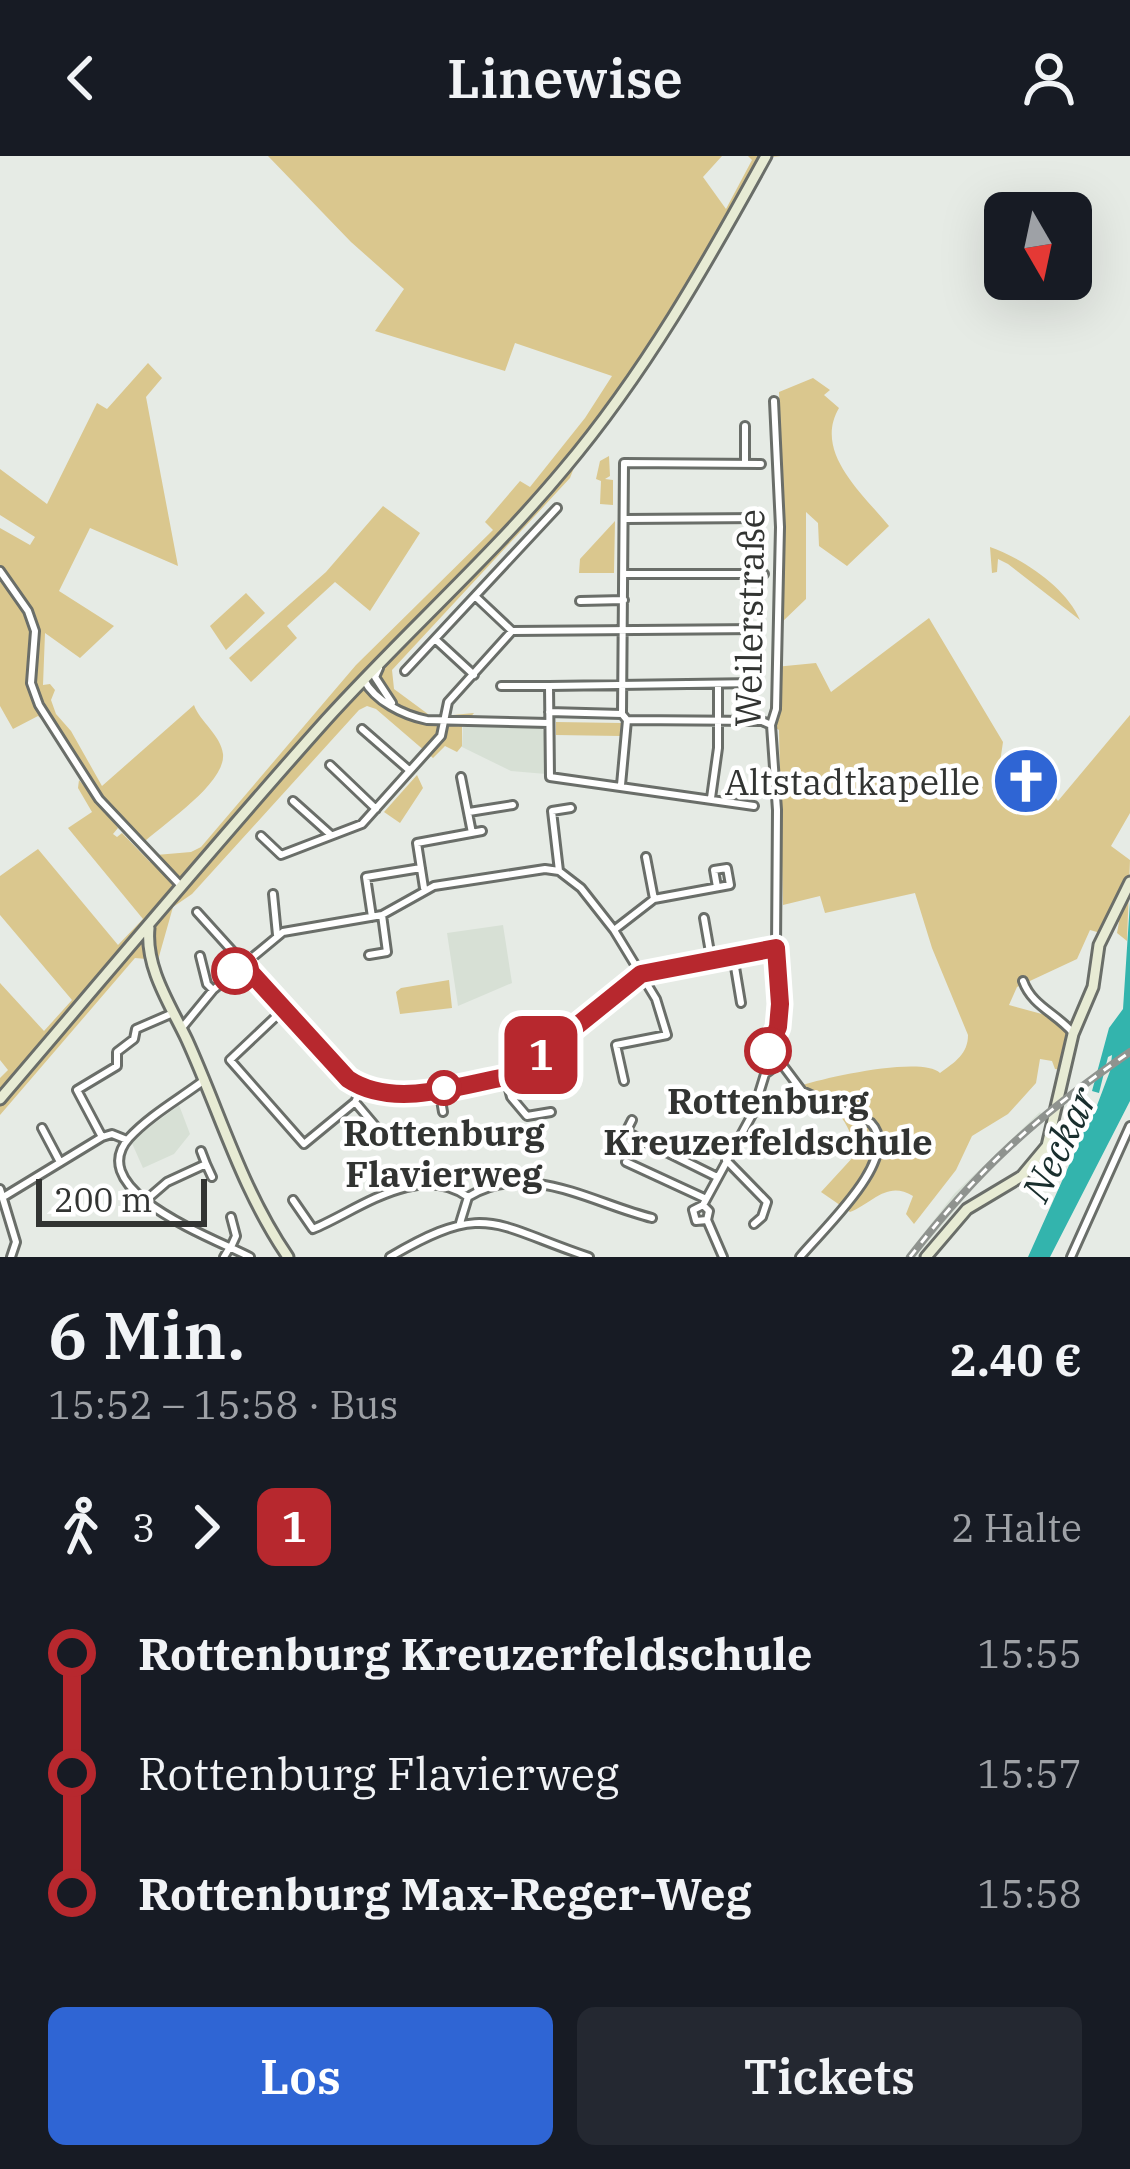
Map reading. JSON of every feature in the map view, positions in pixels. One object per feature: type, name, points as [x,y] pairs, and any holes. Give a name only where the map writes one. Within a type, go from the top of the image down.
[{"type":"main road","points":[[0,1100],[338,707],[527,512],[610,412],[692,288],[766,156]]},
{"type":"main road","points":[[926,1257],[967,1209],[1012,1183],[1041,1157],[1052,1135],[1073,1034],[1093,987],[1105,928],[1130,882]]},
{"type":"main road","points":[[149,926],[150,956]]},
{"type":"main road","points":[[138,939],[150,956],[247,1190],[289,1257]]},
{"type":"main road","points":[[123,956],[138,952],[150,956]]},
{"type":"street","name":"Weilerstraße","points":[[774,401],[780,527],[776,709],[771,725],[781,1063]]},
{"type":"street","points":[[745,426],[745,463]]},
{"type":"street","points":[[621,785],[624,464],[761,464]]},
{"type":"street","points":[[405,671],[557,508]]},
{"type":"street","points":[[625,519],[761,518]]},
{"type":"street","points":[[0,571],[28,611],[34,631],[31,683],[39,705],[98,799],[182,887]]},
{"type":"street","points":[[624,574],[764,574]]},
{"type":"street","points":[[475,596],[512,631],[760,629]]},
{"type":"street","points":[[580,601],[624,600]]},
{"type":"street","points":[[261,836],[281,855],[362,824],[441,736],[448,704],[512,631]]},
{"type":"street","points":[[435,639],[474,675]]},
{"type":"street","points":[[378,693],[376,677],[385,658]]},
{"type":"street","points":[[364,680],[416,718],[548,723]]},
{"type":"street","points":[[501,686],[757,683]]},
{"type":"street","points":[[711,798],[718,685]]},
{"type":"street","points":[[549,686],[550,777],[754,806]]},
{"type":"street","points":[[338,707],[378,693]]},
{"type":"street","points":[[549,712],[771,725]]},
{"type":"street","points":[[362,729],[410,771]]},
{"type":"street","points":[[330,765],[376,809]]},
{"type":"street","points":[[425,889],[417,843],[477,832],[461,777]]},
{"type":"street","points":[[293,801],[332,835]]},
{"type":"street","points":[[469,812],[513,806]]},
{"type":"street","points":[[559,871],[552,811],[571,808]]},
{"type":"street","points":[[646,857],[654,899]]},
{"type":"street","points":[[372,917],[366,877],[421,868]]},
{"type":"street","points":[[102,1137],[77,1090],[117,1066],[117,1052],[134,1040],[136,1028],[194,1012],[277,934],[382,916],[425,889],[529,871],[559,871],[581,888],[614,930],[664,1017],[668,1034],[616,1045],[624,1081]]},
{"type":"street","points":[[614,930],[654,899],[717,887]]},
{"type":"street","points":[[273,894],[277,934]]},
{"type":"street","points":[[197,912],[338,1069],[362,1088],[396,1095],[506,1077],[522,1070],[641,974],[776,948]]},
{"type":"street","points":[[369,955],[387,952],[382,916]]},
{"type":"street","points":[[704,918],[711,958]]},
{"type":"street","points":[[733,955],[741,1003]]},
{"type":"street","points":[[200,956],[206,984],[213,990]]},
{"type":"street","points":[[1023,981],[1030,999],[1060,1018],[1073,1034]]},
{"type":"street","points":[[285,1008],[232,1054],[232,1063],[304,1144],[355,1102],[362,1088]]},
{"type":"street","points":[[707,1220],[693,1218],[693,1210],[703,1202],[753,1113],[765,1074],[781,1063],[802,1091],[871,1123],[881,1139],[878,1158],[868,1175],[800,1257]]},
{"type":"street","points":[[506,1077],[511,1097],[527,1116],[551,1112]]},
{"type":"street","points":[[203,1081],[127,1140],[121,1174],[126,1187],[146,1201],[250,1257]]},
{"type":"street","points":[[439,1088],[443,1112]]},
{"type":"street","points":[[355,1102],[382,1134]]},
{"type":"street","points":[[632,1120],[626,1132],[717,1177]]},
{"type":"street","points":[[1071,1257],[1130,1126]]},
{"type":"street","points":[[42,1128],[60,1162]]},
{"type":"street","points":[[11,1257],[16,1242],[2,1192],[102,1137],[112,1134],[127,1140]]},
{"type":"street","points":[[201,1151],[212,1177]]},
{"type":"street","points":[[726,1160],[768,1206],[754,1224]]},
{"type":"street","points":[[626,1162],[703,1202],[723,1257]]},
{"type":"street","points":[[146,1201],[167,1182],[206,1164]]},
{"type":"street","points":[[468,1197],[508,1183],[546,1184],[652,1218]]},
{"type":"street","points":[[293,1200],[313,1229],[352,1206],[396,1191],[439,1187],[468,1197]]},
{"type":"street","points":[[460,1223],[468,1197]]},
{"type":"street","points":[[224,1257],[236,1237],[231,1217]]},
{"type":"street","points":[[390,1257],[460,1223],[512,1227],[589,1257]]},
{"type":"shaded area","points":[[268,156],[722,156],[703,177],[726,209],[752,160],[748,156],[781,156],[772,157],[680,316],[570,478],[392,670],[394,689],[432,717],[474,713],[462,727],[462,746],[457,752],[445,746],[433,758],[376,709],[359,710],[192,894],[173,907],[158,960],[135,958],[0,1115],[0,1078],[8,1070],[0,1060],[0,983],[44,1031],[72,1000],[0,915],[0,876],[38,849],[118,945],[143,919],[68,828],[92,812],[78,788],[79,780],[118,828],[113,834],[122,833],[150,862],[156,855],[201,847],[356,665],[493,530],[485,522],[520,481],[530,487],[612,376],[515,343],[505,371],[375,331],[404,289]]},
{"type":"shaded area","points":[[148,363],[162,378],[146,397],[178,566],[90,528],[59,591],[114,626],[80,658],[45,633],[43,685],[50,684],[55,690],[51,700],[56,714],[102,786],[194,705],[218,741],[223,754],[214,778],[141,845],[99,799],[55,731],[38,716],[13,729],[0,706],[0,528],[30,545],[35,537],[0,515],[0,469],[47,504],[97,403],[107,409]]},
{"type":"shaded area","points":[[813,378],[830,390],[824,395],[839,408],[832,440],[844,472],[889,526],[847,566],[819,546],[818,523],[806,512],[806,599],[781,623],[779,392]]},
{"type":"shaded area","points":[[609,456],[610,476],[605,479],[613,480],[613,505],[600,504],[601,481],[596,479],[600,461]]},
{"type":"shaded area","points":[[383,506],[420,533],[370,611],[335,582],[287,626],[297,638],[251,682],[229,658],[326,572]]},
{"type":"shaded area","points":[[615,521],[614,573],[579,573],[580,559]]},
{"type":"shaded area","points":[[990,547],[1042,575],[1065,596],[1080,620],[1008,564],[998,559],[997,572],[992,573]]},
{"type":"shaded area","points":[[246,593],[265,613],[226,650],[210,626]]},
{"type":"shaded area","points":[[929,618],[1003,742],[999,769],[1019,807],[1029,810],[1052,793],[1058,801],[1130,715],[1130,813],[1111,846],[1130,860],[1127,941],[1117,933],[1119,922],[1112,920],[1104,934],[1090,930],[1077,959],[1017,987],[1009,1005],[1053,1017],[1069,1034],[1061,1070],[1052,1061],[1040,1059],[1036,1083],[1008,1114],[972,1136],[956,1170],[914,1224],[906,1214],[913,1196],[904,1192],[888,1192],[850,1212],[821,1192],[855,1155],[853,1142],[838,1114],[803,1085],[895,1067],[930,1068],[940,1073],[963,1052],[968,1035],[915,893],[825,913],[820,896],[783,905],[779,730],[771,725],[776,714],[775,667],[816,663],[831,692]]},
{"type":"shaded area","points":[[556,722],[621,723],[620,736],[556,735]]},
{"type":"shaded area","points":[[541,726],[546,774],[511,771],[462,747],[463,727]]},
{"type":"shaded area","points":[[417,775],[423,788],[400,823],[384,812]]},
{"type":"shaded area","points":[[503,925],[512,983],[458,1006],[447,933]]},
{"type":"shaded area","points":[[449,980],[452,1008],[400,1014],[396,992],[401,988]]},
{"type":"shaded area","points":[[179,1105],[190,1134],[174,1154],[143,1168],[131,1141]]},
{"type":"shaded area","points":[[1040,1112],[1044,1118],[1001,1155],[915,1257],[905,1257],[955,1193]]},
{"type":"water","points":[[1130,902],[1130,1101],[1050,1257],[1028,1257],[1079,1143],[1089,1103],[1096,1105],[1093,1116],[1110,1071],[1112,1055],[1099,1093],[1092,1091],[1109,1028],[1123,1009]]},
{"type":"railway","points":[[910,1257],[1011,1145],[1130,1052]]},
{"type":"bus line","name":"1","points":[[235,971],[242,963],[348,1079],[371,1092],[396,1095],[506,1077],[522,1070],[641,974],[776,948],[780,1004],[778,1027],[768,1051]]},
{"type":"place","name":"Altstadtkapelle","points":[[1026,781]]},
{"type":"place","name":"Rottenburg Kreuzerfeldschule","points":[[768,1051]]},
{"type":"place","name":"Rottenburg Flavierweg","points":[[444,1088]]},
{"type":"water label","name":"Neckar","points":[[1059,1144]]}]
